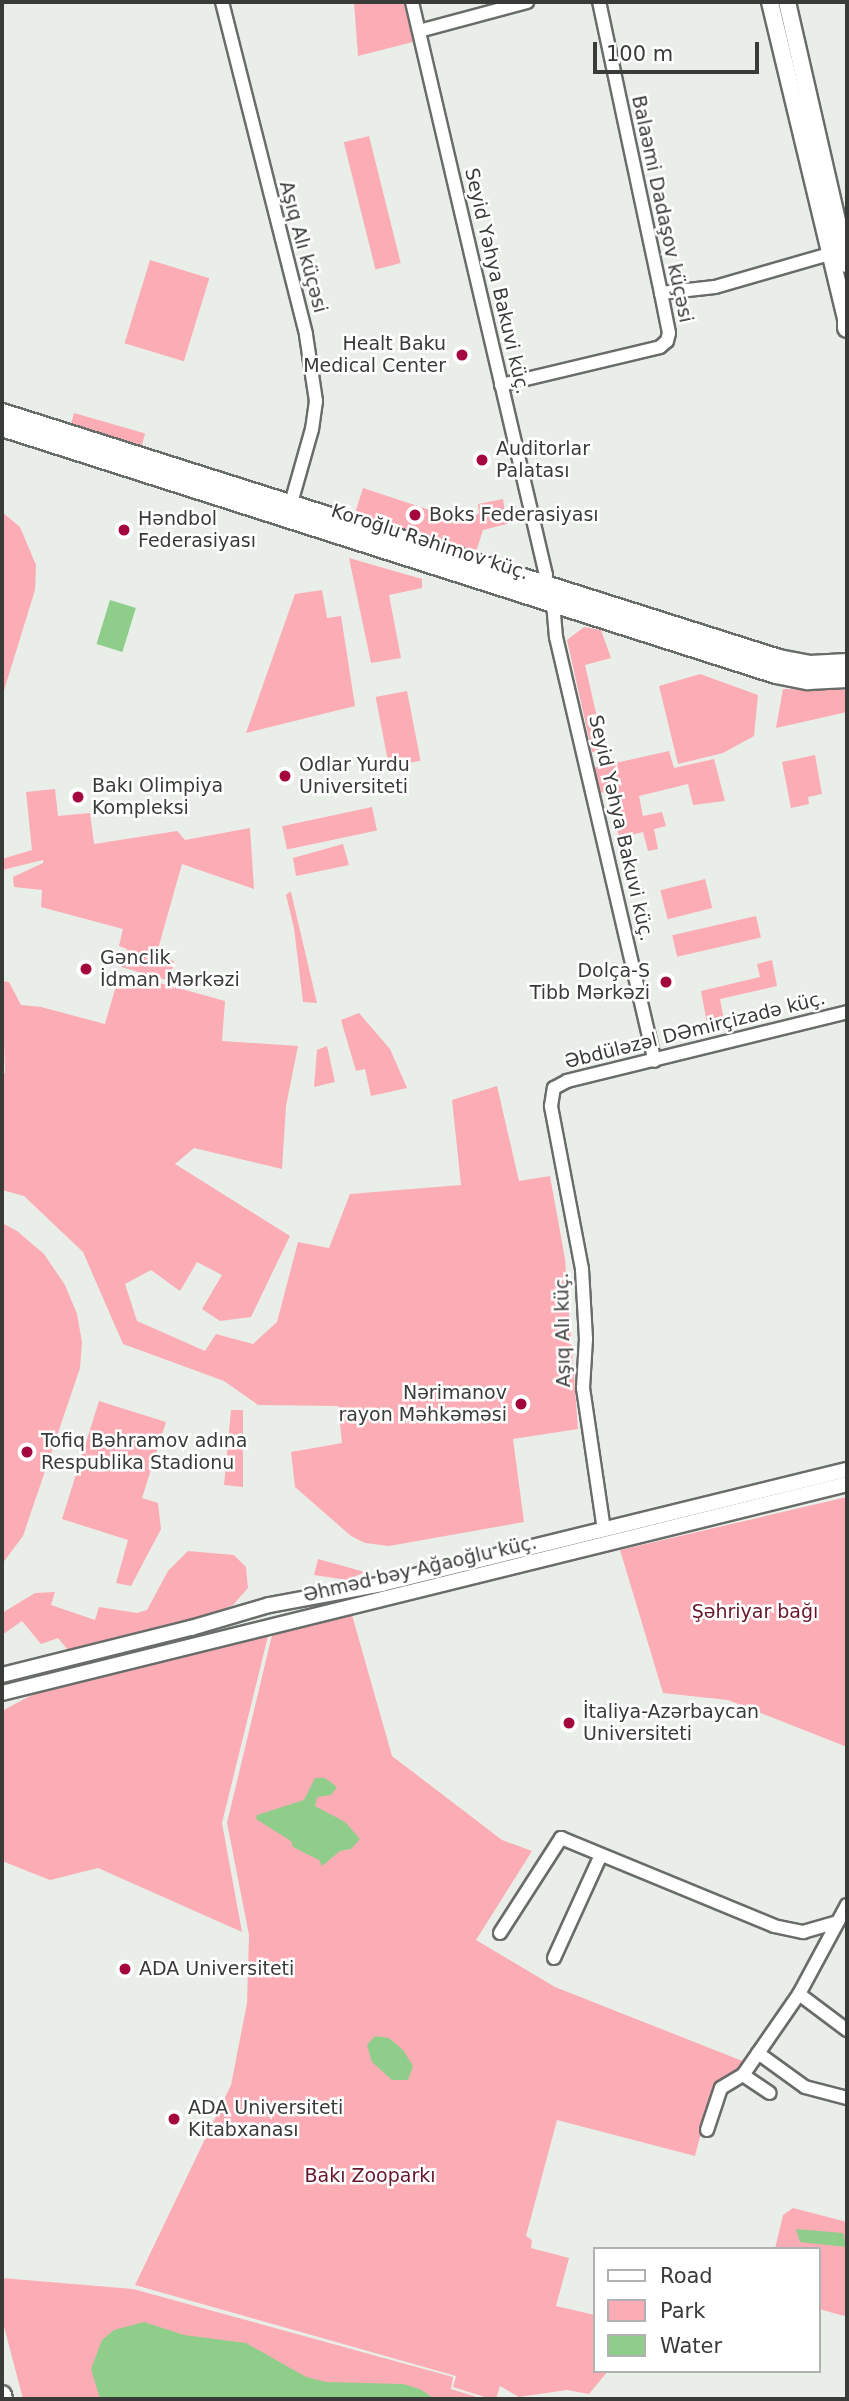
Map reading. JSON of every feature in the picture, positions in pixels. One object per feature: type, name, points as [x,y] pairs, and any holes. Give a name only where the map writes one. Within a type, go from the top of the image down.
[{"type":"main road","points":[[770,2],[847,324]]},
{"type":"main road","points":[[787,2],[847,264]]},
{"type":"main road","name":"Koroğlu Rəhimov küç.","points":[[2,413],[291,503],[545,577],[779,659],[810,665],[847,663]]},
{"type":"main road","name":"Koroğlu Rəhimov küç.","points":[[2,427],[789,677],[847,678]]},
{"type":"street","name":"Aşıq Alı küçəsi","points":[[222,2],[306,335],[316,401],[312,429],[291,503]]},
{"type":"street","name":"Seyid Yəhya Bakuvi küç.","points":[[412,2],[545,577]]},
{"type":"street","points":[[419,31],[527,2]]},
{"type":"street","name":"Balaəmi Dadaşov küçəsi","points":[[501,385],[660,347],[667,341],[661,293],[599,2]]},
{"type":"street","points":[[661,293],[715,287],[829,254]]},
{"type":"street","name":"Seyid Yəhya Bakuvi küç.","points":[[553,603],[556,637],[655,1061]]},
{"type":"street","name":"Əbdüləzəl DƏmirçizadə küç.","points":[[554,1088],[567,1081],[847,1012]]},
{"type":"street","name":"Aşıq Alı küç.","points":[[554,1088],[551,1106],[582,1269],[586,1339],[583,1388],[604,1530]]},
{"type":"street","name":"Əhməd bəy Ağaoğlu küç.","points":[[2,1675],[287,1601],[382,1584],[847,1470]]},
{"type":"street","name":"Əhməd bəy Ağaoğlu küç.","points":[[2,1693],[847,1484]]},
{"type":"street","points":[[287,1601],[291,1620]]},
{"type":"street","points":[[500,1933],[561,1839],[783,1928],[803,1931],[838,1922]]},
{"type":"street","points":[[554,1958],[601,1855]]},
{"type":"street","points":[[708,2130],[721,2088],[743,2074],[799,1994],[846,1908]]},
{"type":"street","points":[[799,1994],[847,2030]]},
{"type":"street","points":[[758,2053],[805,2087],[847,2098]]},
{"type":"street","points":[[743,2074],[770,2093]]},
{"type":"green space","points":[[354,2],[404,2],[413,42],[358,56]]},
{"type":"green space","points":[[369,136],[401,263],[375,269],[344,142]]},
{"type":"green space","points":[[150,260],[209,278],[184,361],[125,343]]},
{"type":"green space","points":[[74,413],[145,433],[141,448],[70,427]]},
{"type":"green space","points":[[363,488],[466,522],[479,513],[478,504],[503,499],[507,524],[483,530],[476,552],[355,513]]},
{"type":"green space","points":[[2,512],[20,527],[36,565],[35,590],[2,697]]},
{"type":"green space","points":[[349,558],[422,579],[422,588],[389,595],[401,658],[371,663]]},
{"type":"green space","points":[[322,590],[327,618],[341,616],[355,706],[246,733],[295,594]]},
{"type":"green space","points":[[584,627],[601,630],[611,658],[585,665],[605,752],[592,752],[567,640]]},
{"type":"green space","points":[[700,674],[758,695],[754,736],[723,753],[678,764],[659,686]]},
{"type":"green space","points":[[783,689],[847,690],[847,712],[776,728]]},
{"type":"green space","points":[[407,691],[421,761],[389,767],[376,697]]},
{"type":"green space","points":[[669,751],[674,768],[714,759],[725,801],[693,805],[688,784],[639,796],[643,816],[662,812],[666,826],[654,829],[658,849],[648,851],[643,832],[619,838],[610,793],[598,792],[593,768]]},
{"type":"green space","points":[[815,755],[822,794],[808,797],[809,804],[791,808],[782,762]]},
{"type":"green space","points":[[55,789],[58,816],[90,813],[94,844],[177,831],[185,840],[250,828],[254,889],[182,864],[156,956],[174,961],[170,981],[121,967],[127,949],[119,946],[123,929],[41,907],[42,890],[14,887],[13,877],[43,863],[43,860],[2,870],[2,859],[32,850],[26,792]]},
{"type":"green space","points":[[372,807],[377,830],[287,850],[282,826]]},
{"type":"green space","points":[[343,844],[349,865],[296,876],[293,858]]},
{"type":"green space","points":[[705,879],[712,908],[668,919],[660,890]]},
{"type":"green space","points":[[291,891],[317,1003],[303,1002],[294,928],[286,895]]},
{"type":"green space","points":[[756,916],[761,937],[677,957],[672,935]]},
{"type":"green space","points":[[772,960],[777,986],[720,999],[725,1026],[708,1029],[701,991],[760,977],[757,964]]},
{"type":"green space","points":[[120,972],[225,1001],[222,1041],[298,1046],[286,1106],[282,1169],[194,1148],[175,1164],[290,1236],[251,1317],[220,1321],[202,1309],[222,1275],[197,1262],[180,1291],[151,1270],[125,1284],[137,1321],[205,1351],[216,1334],[253,1344],[277,1322],[298,1242],[329,1248],[350,1194],[461,1185],[452,1100],[497,1086],[519,1181],[550,1176],[565,1259],[578,1429],[513,1439],[524,1522],[389,1546],[365,1543],[351,1536],[295,1487],[291,1452],[342,1443],[338,1406],[258,1405],[224,1381],[123,1344],[83,1252],[24,1196],[2,1190],[2,1074],[5,1073],[2,981],[9,982],[21,1005],[41,1007],[105,1024]]},
{"type":"green space","points":[[359,1013],[390,1049],[407,1088],[371,1096],[365,1069],[356,1071],[341,1020]]},
{"type":"green space","points":[[327,1046],[335,1082],[314,1087],[317,1050]]},
{"type":"green space","name":"Tofiq Bəhramov adına Respublika Stadionu","points":[[2,1223],[17,1231],[44,1254],[65,1285],[77,1314],[82,1342],[80,1368],[23,1536],[2,1564]]},
{"type":"green space","points":[[99,1401],[166,1422],[142,1498],[158,1503],[161,1529],[131,1586],[116,1583],[128,1540],[62,1519]]},
{"type":"green space","points":[[231,1410],[243,1410],[243,1487],[224,1485]]},
{"type":"green space","name":"Şəhriyar bağı","points":[[847,1497],[847,1747],[728,1700],[663,1693],[620,1550]]},
{"type":"green space","points":[[188,1551],[234,1555],[246,1567],[248,1588],[233,1605],[183,1626],[68,1650],[58,1638],[41,1644],[22,1621],[2,1635],[2,1613],[35,1593],[55,1592],[51,1605],[95,1620],[99,1607],[137,1613],[147,1610],[168,1571]]},
{"type":"green space","points":[[318,1559],[365,1572],[347,1580],[314,1575]]},
{"type":"green space","name":"Bakı Zooparkı","points":[[352,1615],[392,1756],[502,1840],[532,1851],[476,1940],[555,1987],[745,2062],[741,2069],[714,2083],[695,2156],[557,2120],[526,2236],[532,2240],[531,2248],[569,2258],[556,2306],[594,2315],[594,2373],[606,2373],[589,2394],[567,2390],[519,2397],[500,2386],[496,2399],[491,2399],[453,2387],[456,2376],[135,2285],[231,2085],[247,2003],[249,1935],[227,1823],[272,1635]]},
{"type":"green space","points":[[268,1636],[222,1823],[242,1932],[98,1868],[50,1880],[2,1861],[2,1711],[41,1690]]},
{"type":"green space","points":[[793,2208],[847,2222],[847,2313],[844,2316],[821,2310],[821,2247],[775,2247],[783,2215]]},
{"type":"green space","points":[[2,2278],[133,2289],[453,2377],[451,2389],[483,2399],[23,2399],[2,2319]]},
{"type":"water","points":[[110,600],[136,608],[122,652],[97,644]]},
{"type":"water","points":[[315,1778],[325,1778],[337,1787],[331,1795],[317,1797],[315,1806],[345,1822],[360,1839],[351,1849],[340,1851],[322,1866],[319,1860],[293,1847],[291,1841],[256,1819],[257,1815],[304,1800]]},
{"type":"water","points":[[375,2036],[389,2038],[403,2050],[413,2066],[408,2080],[392,2080],[372,2062],[367,2045]]},
{"type":"water","points":[[796,2229],[843,2233],[847,2247],[800,2242]]},
{"type":"water","points":[[144,2322],[184,2335],[246,2343],[306,2377],[326,2382],[403,2384],[420,2389],[435,2399],[100,2399],[91,2369],[102,2340],[114,2330]]},
{"type":"place","name":"Healt Baku Medical Center","points":[[462,355]]},
{"type":"place","name":"Auditorlar Palatası","points":[[482,460]]},
{"type":"place","name":"Boks Federasiyası","points":[[415,515]]},
{"type":"place","name":"Həndbol Federasiyası","points":[[124,530]]},
{"type":"place","name":"Odlar Yurdu Universiteti","points":[[285,776]]},
{"type":"place","name":"Bakı Olimpiya Kompleksi","points":[[78,797]]},
{"type":"place","name":"Gənclik İdman Mərkəzi","points":[[86,969]]},
{"type":"place","name":"Dolça-S Tibb Mərkəzi","points":[[666,982]]},
{"type":"place","name":"Nərimanov rayon Məhkəməsi","points":[[521,1404]]},
{"type":"place","name":"Tofiq Bəhramov adına Respublika Stadionu","points":[[27,1452]]},
{"type":"place","name":"İtaliya-Azərbaycan Universiteti","points":[[569,1723]]},
{"type":"place","name":"ADA Universiteti","points":[[125,1969]]},
{"type":"place","name":"ADA Universiteti Kitabxanası","points":[[174,2119]]}]
